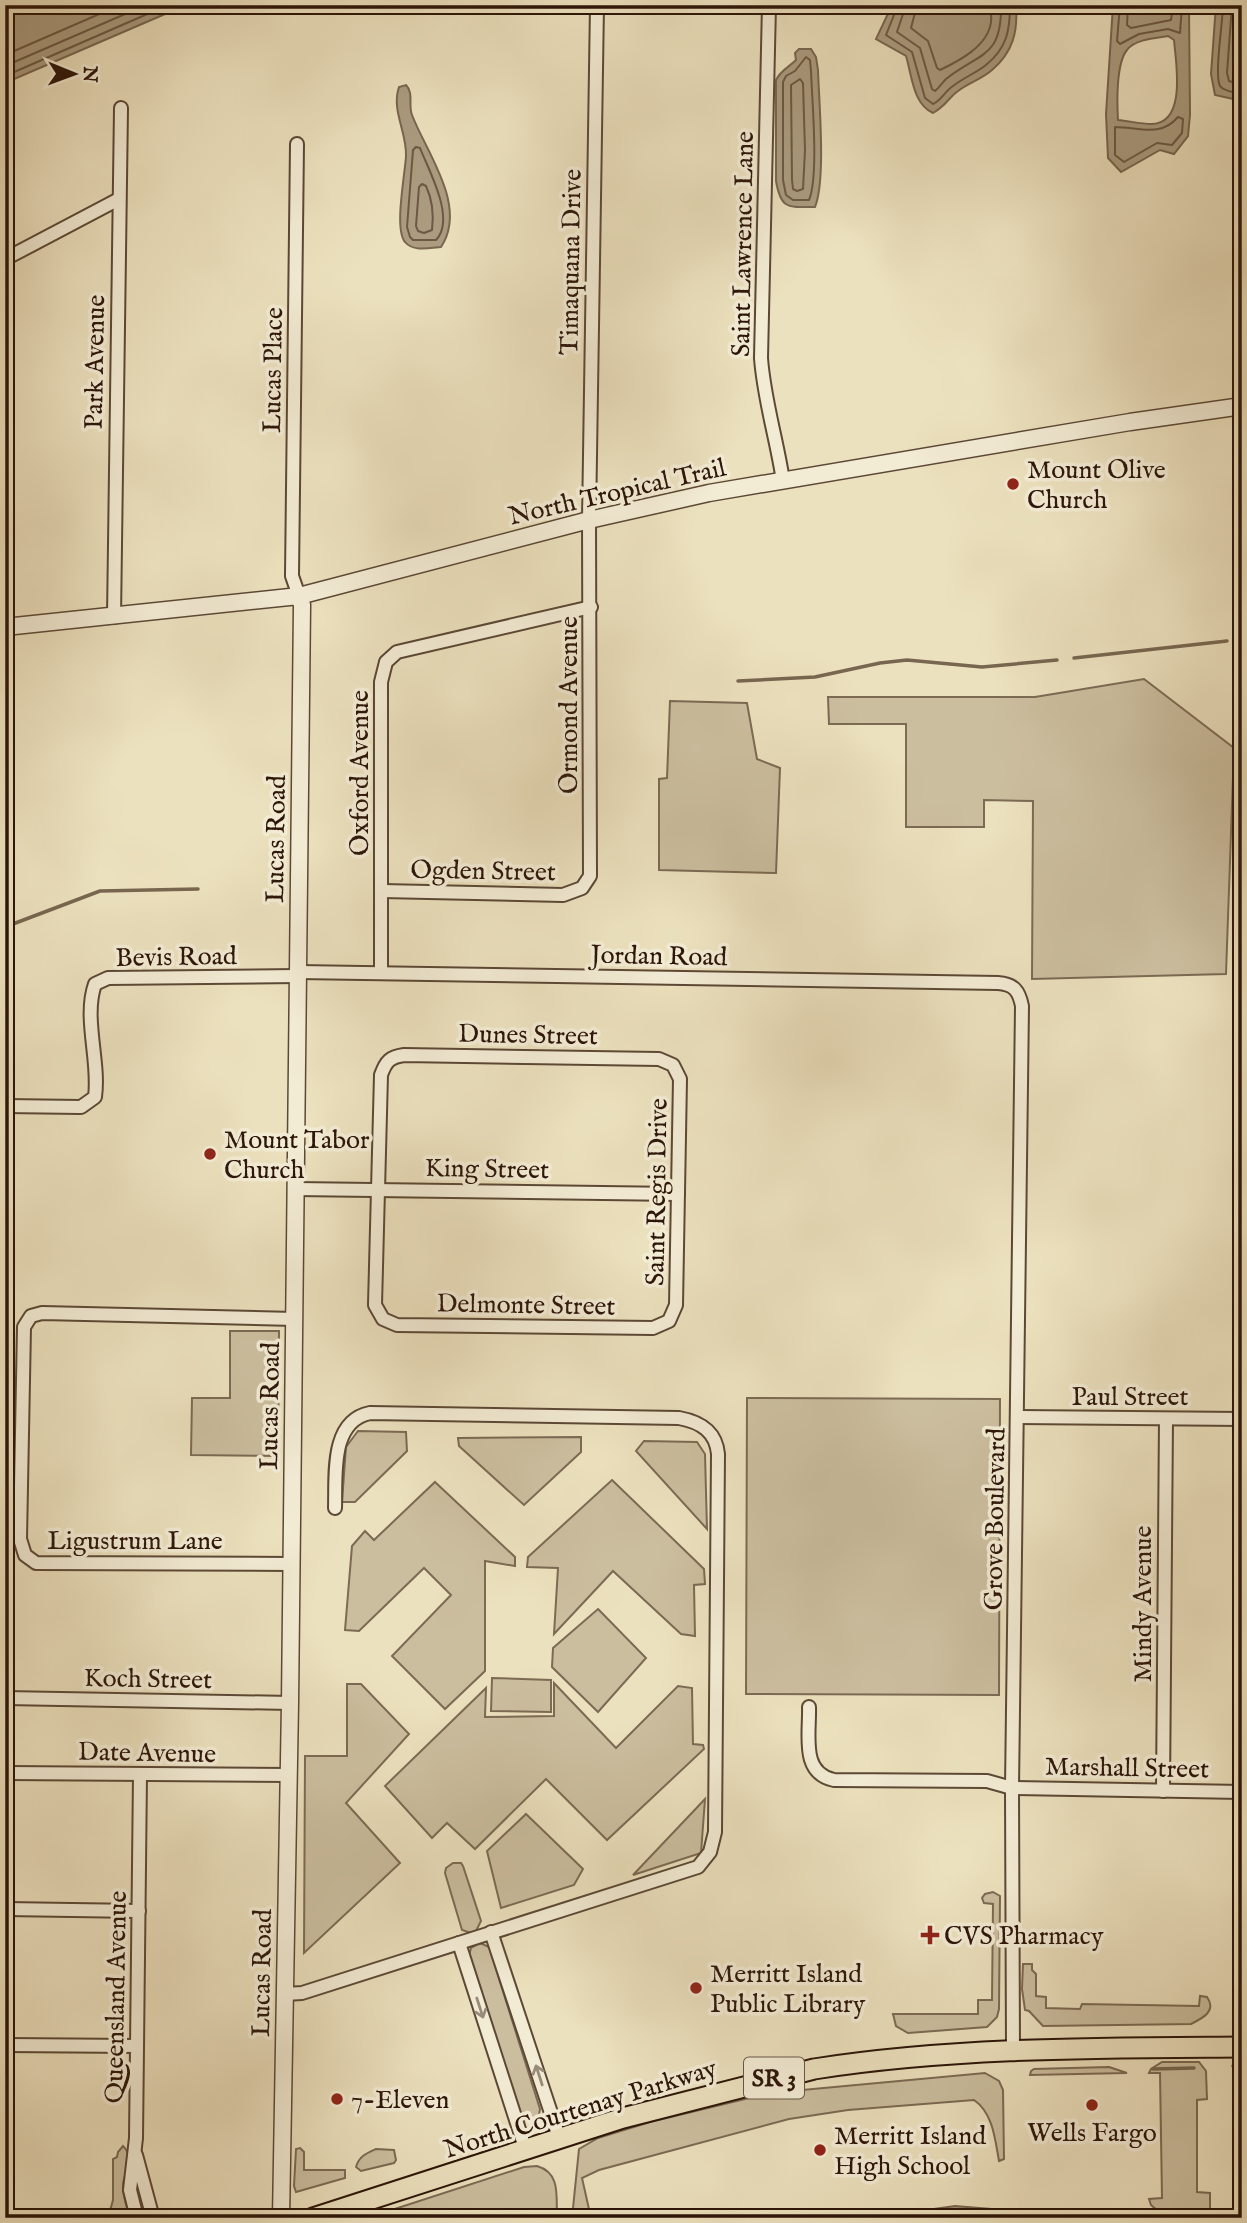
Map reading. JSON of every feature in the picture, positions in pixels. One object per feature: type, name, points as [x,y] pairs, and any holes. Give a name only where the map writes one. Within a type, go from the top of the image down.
[{"type":"main road","name":"North Courtenay Parkway","points":[[313,2218],[623,2118],[814,2069],[1013,2050],[1242,2047]]},
{"type":"main road","points":[[340,2218],[355,2204]]},
{"type":"street","name":"Timaquana Drive","points":[[589,520],[597,5]]},
{"type":"street","name":"Saint Lawrence Lane","points":[[769,5],[761,358],[763,386],[783,481]]},
{"type":"street","name":"Park Avenue","points":[[114,617],[121,108]]},
{"type":"street","name":"Lucas Place","points":[[298,144],[292,576],[299,596]]},
{"type":"street","points":[[5,259],[119,199]]},
{"type":"street","name":"North Tropical Trail","points":[[5,627],[299,596],[589,520],[709,493],[1130,422],[1242,407]]},
{"type":"street","name":"Ormond Avenue","points":[[582,888],[590,876],[592,862],[589,520]]},
{"type":"street","name":"Lucas Road","points":[[281,2218],[295,1319],[302,618],[299,596]]},
{"type":"street","name":"Oxford Avenue","points":[[381,973],[381,682],[386,662],[397,652],[591,607]]},
{"type":"street","name":"Ogden Street","points":[[382,891],[563,895],[582,888]]},
{"type":"street","name":"Jordan Road","points":[[298,974],[998,983],[1017,990]]},
{"type":"street","name":"Bevis Road","points":[[5,1106],[81,1107],[95,1097],[97,1078],[90,999],[95,984],[108,978],[298,974]]},
{"type":"street","name":"Grove Boulevard","points":[[1013,2050],[1012,1788],[1019,1417],[1022,1006],[1017,990]]},
{"type":"street","name":"Dunes Street","points":[[377,1190],[381,1075],[385,1063],[392,1057],[659,1059],[673,1065]]},
{"type":"street","name":"Saint Regis Drive","points":[[668,1321],[676,1305],[680,1079],[673,1065]]},
{"type":"street","name":"King Street","points":[[295,1189],[678,1194]]},
{"type":"street","name":"Delmonte Street","points":[[377,1190],[375,1305],[383,1319],[397,1325],[653,1328],[668,1321]]},
{"type":"street","name":"Ligustrum Lane","points":[[292,1564],[36,1563],[25,1555],[20,1539],[24,1327],[31,1316],[42,1312],[295,1319]]},
{"type":"street","points":[[285,1994],[302,1993],[698,1867],[710,1852],[715,1832],[717,1443],[705,1427],[679,1418],[370,1412],[359,1415],[349,1423],[342,1436],[337,1456],[335,1507]]},
{"type":"street","name":"Paul Street","points":[[1019,1417],[1242,1419]]},
{"type":"street","name":"Mindy Avenue","points":[[1163,1791],[1166,1419]]},
{"type":"street","name":"Koch Street","points":[[5,1698],[290,1703]]},
{"type":"street","name":"Marshall Street","points":[[810,1707],[810,1759],[812,1768],[825,1779],[845,1782],[987,1781],[1012,1788],[1242,1792]]},
{"type":"street","name":"Date Avenue","points":[[5,1773],[289,1775]]},
{"type":"street","name":"Queensland Avenue","points":[[138,2218],[130,2190],[135,2152],[140,1775]]},
{"type":"street","points":[[5,1909],[139,1911]]},
{"type":"street","points":[[491,1932],[561,2140]]},
{"type":"street","points":[[459,1943],[526,2151]]},
{"type":"street","points":[[5,2045],[137,2046]]},
{"type":"street","points":[[135,2152],[153,2218]]},
{"type":"shaded area","points":[[1144,679],[1234,748],[1226,974],[1032,979],[1033,801],[984,800],[984,827],[906,827],[906,724],[829,724],[828,697],[1035,697]]},
{"type":"shaded area","points":[[670,701],[747,703],[757,759],[780,768],[776,873],[659,870],[659,779],[667,778]]},
{"type":"shaded area","points":[[230,1331],[279,1331],[278,1456],[191,1455],[192,1398],[230,1398]]},
{"type":"shaded area","points":[[747,1398],[1000,1399],[999,1695],[746,1694]]},
{"type":"shaded area","points":[[358,1431],[406,1432],[407,1451],[355,1502],[342,1502],[346,1447]]},
{"type":"shaded area","points":[[581,1437],[581,1452],[524,1505],[459,1446],[458,1438]]},
{"type":"shaded area","points":[[644,1441],[697,1442],[705,1454],[707,1529],[636,1451]]},
{"type":"shaded area","points":[[612,1480],[704,1569],[705,1584],[694,1585],[695,1636],[681,1634],[613,1571],[554,1634],[558,1568],[527,1567],[528,1557]]},
{"type":"shaded area","points":[[435,1482],[515,1557],[515,1566],[485,1561],[485,1671],[445,1709],[392,1656],[451,1595],[424,1568],[359,1631],[345,1630],[352,1546],[365,1531],[374,1540]]},
{"type":"shaded area","points":[[598,1609],[646,1658],[598,1712],[552,1667],[553,1648]]},
{"type":"shaded area","points":[[492,1678],[551,1680],[551,1712],[491,1711]]},
{"type":"shaded area","points":[[554,1683],[616,1748],[678,1686],[692,1688],[693,1744],[703,1745],[704,1749],[607,1840],[546,1779],[475,1849],[447,1823],[432,1838],[385,1786],[486,1688],[485,1717],[554,1716]]},
{"type":"shaded area","points":[[347,1684],[361,1684],[409,1734],[346,1803],[400,1863],[304,1953],[305,1756],[347,1756]]},
{"type":"shaded area","points":[[705,1799],[701,1853],[633,1875]]},
{"type":"shaded area","points":[[526,1814],[583,1869],[574,1885],[501,1908],[487,1851]]},
{"type":"shaded area","points":[[453,1863],[461,1863],[463,1866],[481,1921],[476,1931],[471,1933],[462,1930],[445,1873],[446,1868]]},
{"type":"shaded area","points":[[993,1892],[1000,1896],[997,2017],[987,2027],[908,2033],[896,2026],[893,2014],[978,2014],[978,2000],[992,2000],[993,1904],[984,1903],[982,1898]]},
{"type":"shaded area","points":[[480,1943],[489,1947],[540,2109],[539,2115],[530,2121],[521,2115],[469,1956],[471,1948]]},
{"type":"shaded area","points":[[1023,1964],[1032,1964],[1032,1970],[1036,1974],[1036,1996],[1046,1997],[1046,2008],[1080,2009],[1082,2004],[1199,2006],[1200,1996],[1207,1997],[1210,2006],[1204,2017],[1191,2024],[1043,2026],[1025,2010]]},
{"type":"shaded area","points":[[1162,2062],[1199,2062],[1206,2071],[1207,2099],[1197,2100],[1197,2192],[1210,2193],[1210,2211],[1159,2212],[1149,2199],[1162,2198],[1160,2073],[1149,2073]]},
{"type":"shaded area","points":[[1109,2067],[1127,2073],[1030,2075],[1034,2069]]},
{"type":"shaded area","points":[[985,2073],[999,2081],[1003,2090],[1004,2159],[999,2161],[989,2119],[974,2100],[848,2110],[789,2119],[599,2170],[582,2178],[591,2218],[572,2218],[579,2149],[598,2138],[650,2122],[770,2093]]},
{"type":"shaded area","points":[[123,2146],[129,2159],[123,2188],[130,2218],[108,2218],[113,2200],[113,2159]]},
{"type":"shaded area","points":[[300,2148],[304,2152],[304,2170],[345,2170],[345,2178],[296,2192],[296,2149]]},
{"type":"shaded area","points":[[376,2149],[394,2150],[396,2160],[394,2163],[361,2171],[356,2167],[361,2158]]},
{"type":"shaded area","points":[[537,2166],[545,2169],[554,2180],[557,2218],[367,2218],[524,2167]]},
{"type":"water","points":[[5,5],[186,5],[5,83]]},
{"type":"water","points":[[892,5],[931,5],[935,8],[956,5],[1016,5],[1013,41],[1005,56],[988,73],[958,91],[933,113],[926,109],[917,96],[906,56],[876,39]]},
{"type":"water","points":[[1113,5],[1189,5],[1188,136],[1174,154],[1160,150],[1121,172],[1108,158],[1106,114]],"holes":[[[1168,36],[1174,40],[1177,91],[1170,114],[1162,121],[1151,124],[1118,120],[1119,73],[1127,50],[1135,43],[1146,40]]]},
{"type":"water","points":[[1216,5],[1242,5],[1242,101],[1215,95],[1211,74]]},
{"type":"water","points":[[799,49],[811,49],[816,57],[818,70],[821,160],[815,207],[787,205],[780,197],[776,181],[776,80],[782,71],[796,60],[795,53]]},
{"type":"water","points":[[406,85],[410,92],[412,115],[448,198],[448,231],[441,247],[422,249],[408,245],[400,226],[406,147],[397,96],[399,87]]},
{"type":"water","points":[[955,2206],[991,2209],[992,2218],[870,2218]]},
{"type":"waterway","points":[[1074,658],[1227,641]]},
{"type":"waterway","points":[[738,681],[815,677],[907,660],[982,667],[1057,660]]},
{"type":"waterway","points":[[5,927],[100,891],[198,889]]},
{"type":"waterway","points":[[1233,2066],[1242,2066]]},
{"type":"waterway","points":[[1153,2069],[1194,2068]]},
{"type":"place","name":"Mount Olive Church","points":[[1013,484]]},
{"type":"place","name":"Mount Tabor Church","points":[[210,1154]]},
{"type":"place","name":"CVS Pharmacy","points":[[930,1935]]},
{"type":"place","name":"Merritt Island Public Library","points":[[696,1988]]},
{"type":"place","name":"7-Eleven","points":[[337,2099]]},
{"type":"place","name":"Wells Fargo","points":[[1092,2105]]},
{"type":"place","name":"Merritt Island High School","points":[[820,2150]]}]
